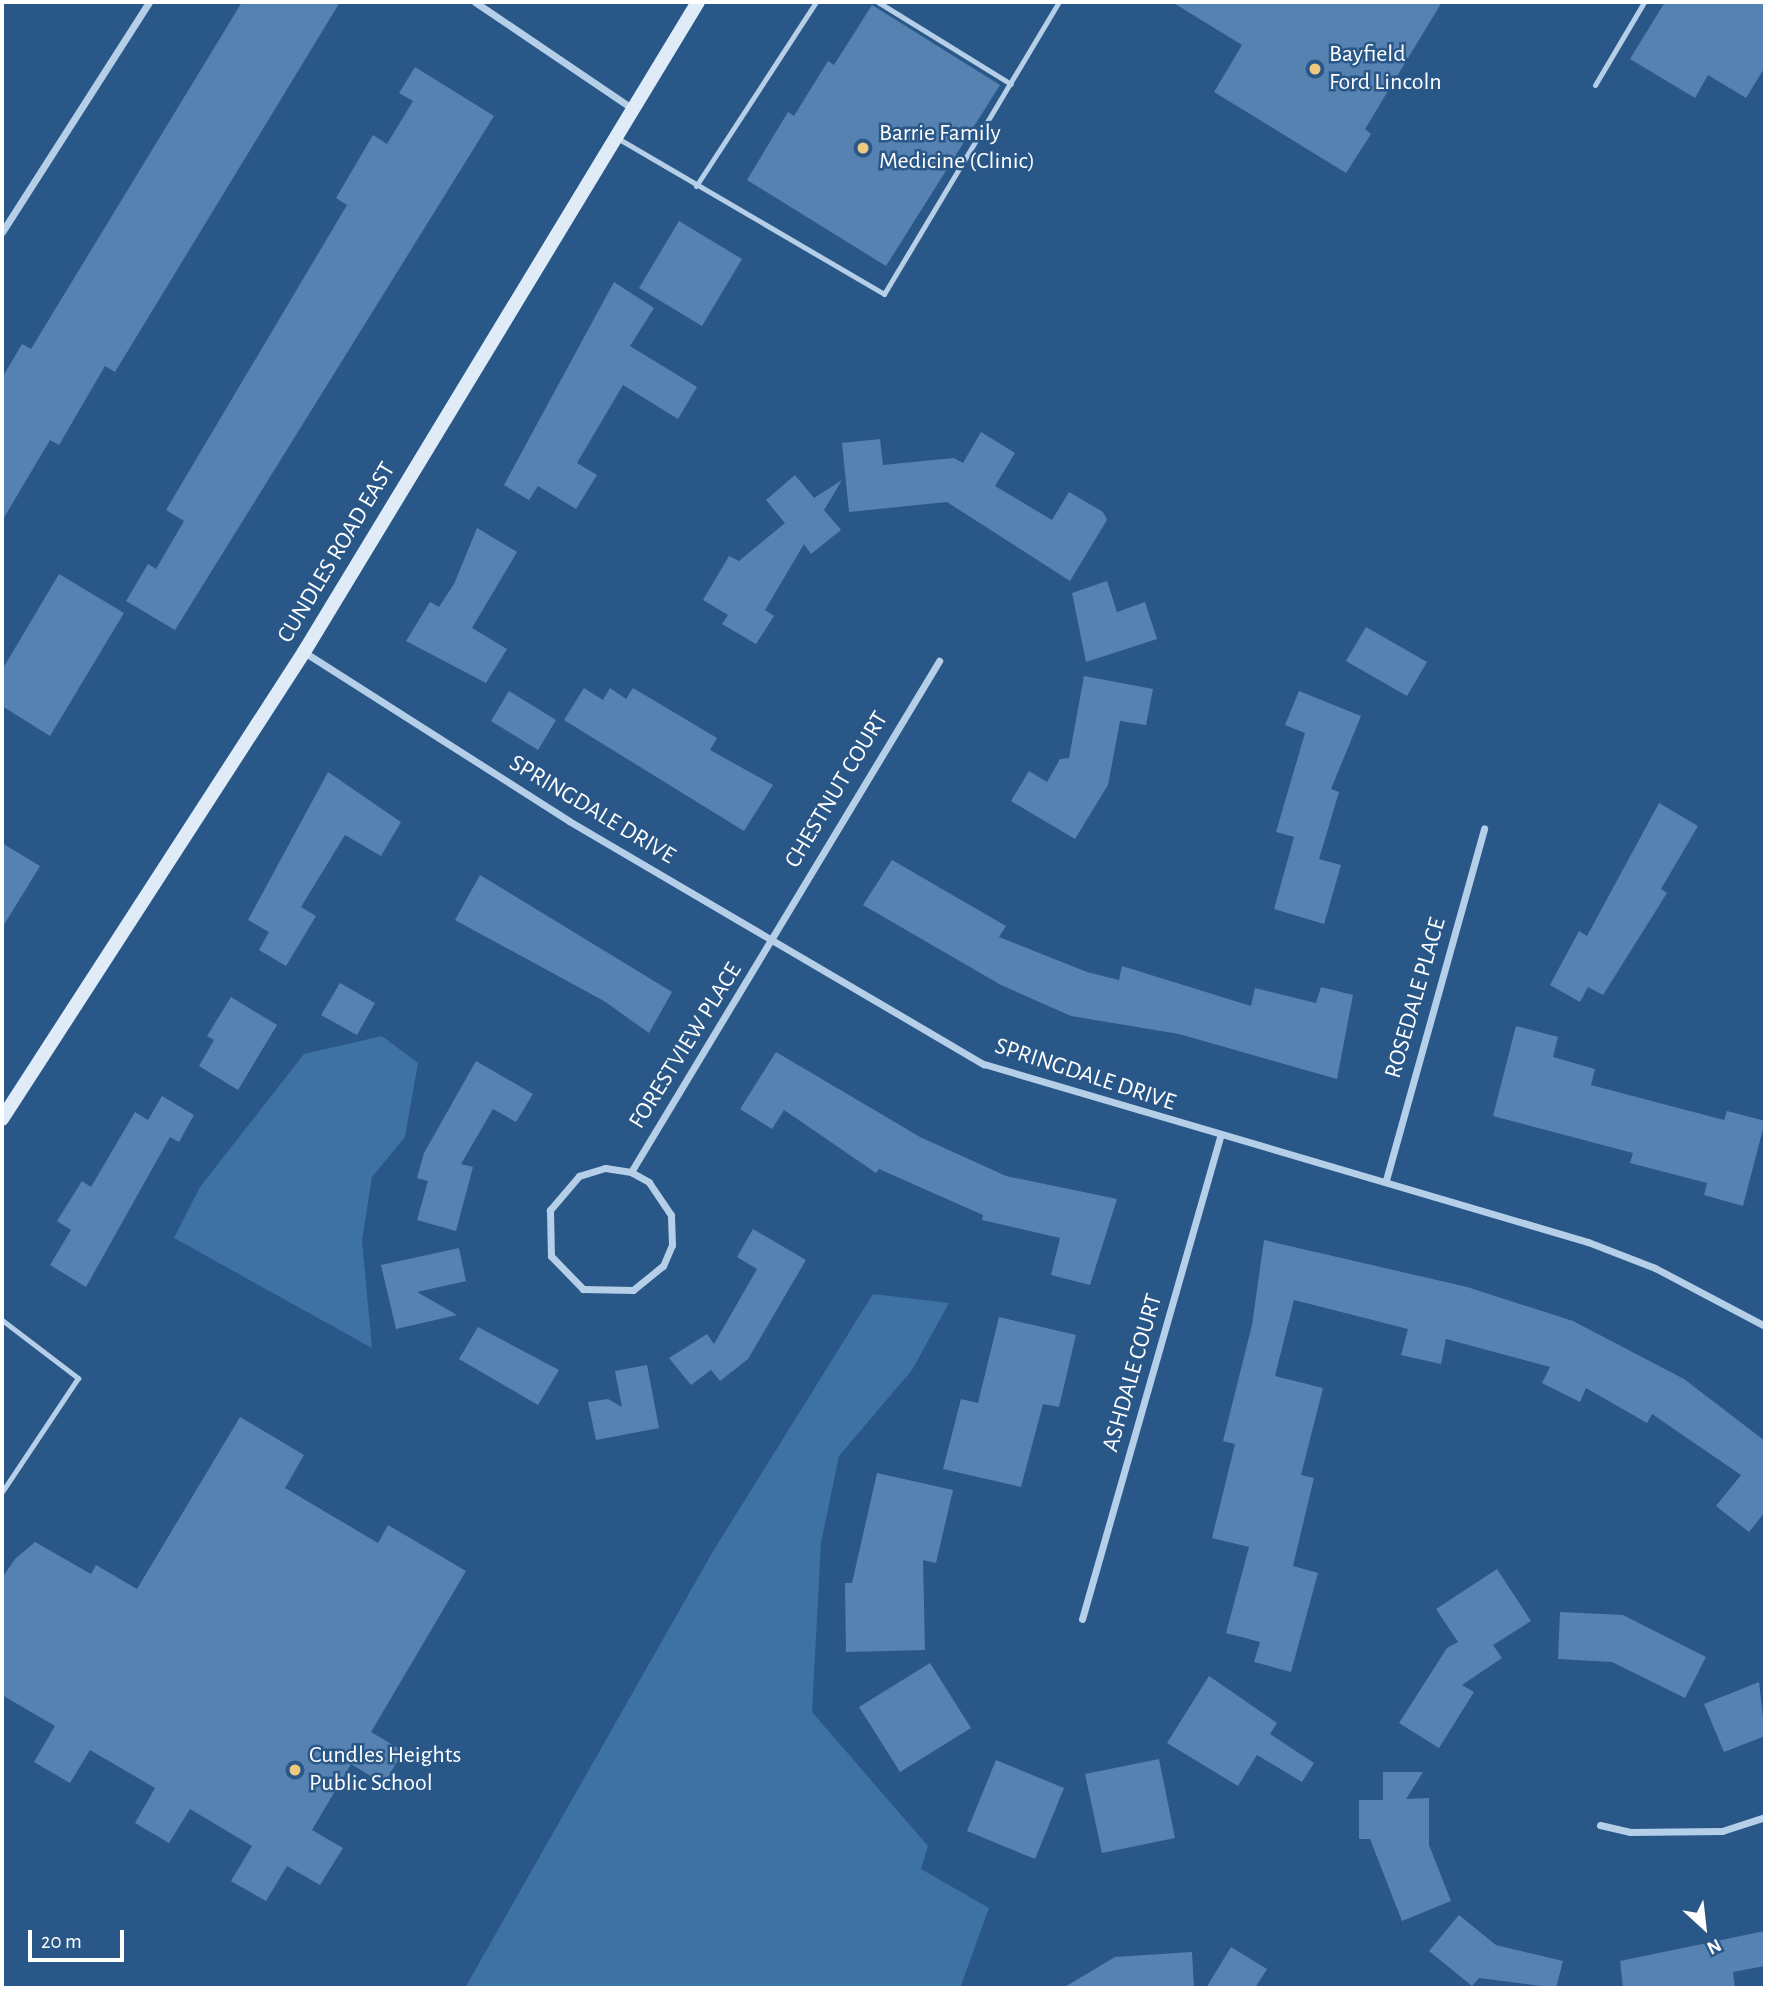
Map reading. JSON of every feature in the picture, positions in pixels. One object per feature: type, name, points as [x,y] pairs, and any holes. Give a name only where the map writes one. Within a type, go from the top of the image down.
[{"type":"main road","name":"CUNDLES ROAD EAST","points":[[2,1119],[304,652],[698,2]]},
{"type":"street","points":[[2,232],[149,2]]},
{"type":"street","points":[[475,2],[633,109]]},
{"type":"street","name":"SPRINGDALE DRIVE","points":[[304,652],[773,941],[984,1064],[1220,1137],[1386,1180],[1644,1263],[1765,1326]]},
{"type":"street","name":"CHESTNUT COURT","points":[[773,941],[939,661]]},
{"type":"street","name":"ROSEDALE PLACE","points":[[1386,1180],[1484,828]]},
{"type":"street","name":"FORESTVIEW PLACE","points":[[631,1172],[773,941]]},
{"type":"street","name":"ASHDALE COURT","points":[[1082,1619],[1220,1137]]},
{"type":"street","points":[[605,1168],[631,1172],[649,1182],[671,1215],[672,1245],[663,1266],[633,1290],[583,1289],[551,1256],[550,1210],[579,1176],[605,1168]]},
{"type":"street","points":[[1600,1825],[1630,1832],[1722,1830],[1765,1818]]},
{"type":"lane","points":[[696,186],[816,2]]},
{"type":"lane","points":[[878,2],[1011,84]]},
{"type":"lane","points":[[616,137],[884,294],[1059,2]]},
{"type":"lane","points":[[1595,85],[1644,2]]},
{"type":"lane","points":[[2,1320],[78,1378],[2,1492]]},
{"type":"shaded area","points":[[382,1036],[418,1063],[405,1137],[372,1177],[362,1240],[372,1348],[174,1238],[200,1187],[304,1054]]},
{"type":"shaded area","points":[[873,1294],[949,1303],[912,1370],[839,1456],[821,1543],[812,1712],[928,1846],[921,1869],[989,1908],[960,1988],[465,1988],[712,1553]]},
{"type":"building","points":[[242,2],[340,2],[115,372],[105,366],[59,445],[50,440],[2,521],[2,378],[22,344],[31,349]]},
{"type":"building","name":"Bayfield Ford Lincoln","points":[[1172,2],[1442,2],[1365,129],[1371,134],[1346,173],[1214,92],[1242,45]]},
{"type":"building","points":[[1665,2],[1765,2],[1765,67],[1746,98],[1708,75],[1695,98],[1630,59]]},
{"type":"building","name":"Barrie Family Medicine (Clinic)","points":[[872,5],[1000,85],[886,266],[747,180],[788,112],[794,116],[828,61],[834,65]]},
{"type":"building","points":[[415,67],[494,116],[175,630],[126,601],[148,564],[156,569],[184,521],[166,510],[347,205],[336,198],[373,135],[387,144],[413,101],[399,93]]},
{"type":"building","points":[[679,221],[742,259],[702,326],[639,288]]},
{"type":"building","points":[[614,282],[654,308],[630,346],[697,387],[678,419],[623,385],[577,463],[597,475],[576,509],[538,486],[529,500],[504,485]]},
{"type":"building","points":[[981,432],[1015,453],[995,486],[1052,520],[1069,492],[1103,512],[1107,520],[1070,581],[947,502],[849,512],[842,443],[880,439],[883,465],[954,458],[963,463]]},
{"type":"building","points":[[795,475],[814,498],[842,480],[824,510],[841,530],[811,554],[804,544],[765,610],[774,616],[756,644],[722,624],[728,615],[703,600],[729,556],[739,561],[785,523],[766,500]]},
{"type":"building","points":[[477,528],[517,552],[472,628],[507,649],[486,683],[406,641],[430,602],[439,607],[454,584]]},
{"type":"building","points":[[59,574],[124,613],[50,736],[2,706],[2,670]]},
{"type":"building","points":[[1107,581],[1117,612],[1145,602],[1157,639],[1086,662],[1072,593]]},
{"type":"building","points":[[1366,627],[1427,662],[1407,696],[1346,661]]},
{"type":"building","points":[[1084,676],[1153,689],[1146,725],[1120,721],[1108,785],[1075,839],[1011,801],[1029,771],[1047,782],[1060,759],[1069,758]]},
{"type":"building","points":[[584,688],[603,700],[610,688],[626,699],[633,688],[717,738],[710,750],[773,785],[744,831],[564,720]]},
{"type":"building","points":[[509,691],[556,720],[538,750],[491,721]]},
{"type":"building","points":[[1299,691],[1361,716],[1331,789],[1339,792],[1319,859],[1341,865],[1324,924],[1274,909],[1294,837],[1276,832],[1305,733],[1285,725]]},
{"type":"building","points":[[328,772],[401,822],[381,856],[345,835],[301,907],[316,916],[286,966],[259,950],[269,932],[248,920]]},
{"type":"building","points":[[1659,803],[1698,826],[1661,889],[1667,893],[1603,995],[1588,987],[1580,1002],[1550,985],[1579,931],[1587,936]]},
{"type":"building","points":[[2,843],[40,866],[2,928]]},
{"type":"building","points":[[892,860],[1006,926],[999,937],[1087,972],[1119,980],[1122,966],[1251,1006],[1255,988],[1316,1003],[1321,987],[1353,995],[1337,1079],[1179,1034],[1071,1016],[1001,985],[863,905]]},
{"type":"building","points":[[480,875],[672,992],[649,1033],[604,1001],[455,920]]},
{"type":"building","points":[[340,983],[375,1003],[357,1035],[321,1015]]},
{"type":"building","points":[[231,997],[277,1025],[238,1090],[199,1066],[214,1040],[207,1036]]},
{"type":"building","points":[[1516,1026],[1558,1037],[1553,1057],[1595,1069],[1591,1085],[1724,1120],[1727,1111],[1765,1121],[1743,1206],[1704,1195],[1707,1183],[1630,1163],[1633,1153],[1493,1116]]},
{"type":"building","points":[[776,1052],[920,1137],[1006,1176],[1117,1199],[1090,1285],[1051,1275],[1060,1238],[982,1220],[983,1215],[879,1169],[876,1173],[784,1110],[772,1129],[740,1109]]},
{"type":"building","points":[[476,1061],[533,1094],[516,1122],[493,1109],[461,1164],[473,1167],[456,1231],[417,1220],[428,1181],[417,1178],[424,1153]]},
{"type":"building","points":[[162,1096],[194,1115],[179,1142],[170,1137],[86,1287],[50,1265],[71,1230],[57,1221],[82,1181],[91,1187],[135,1112],[148,1120]]},
{"type":"building","points":[[753,1229],[806,1260],[748,1359],[720,1381],[711,1370],[691,1385],[669,1358],[707,1334],[714,1344],[757,1269],[737,1257]]},
{"type":"building","points":[[1264,1240],[1467,1287],[1573,1321],[1684,1379],[1765,1441],[1765,1512],[1749,1532],[1716,1506],[1741,1475],[1652,1414],[1647,1423],[1586,1388],[1580,1402],[1542,1383],[1550,1367],[1446,1339],[1441,1364],[1401,1355],[1408,1329],[1294,1300],[1275,1376],[1323,1388],[1301,1475],[1314,1478],[1293,1566],[1318,1573],[1291,1672],[1254,1662],[1260,1642],[1226,1633],[1249,1547],[1212,1538],[1235,1444],[1223,1441],[1252,1325]]},
{"type":"building","points":[[459,1248],[466,1281],[417,1292],[457,1315],[396,1329],[381,1265]]},
{"type":"building","points":[[999,1317],[1076,1335],[1059,1407],[1043,1404],[1021,1487],[943,1469],[961,1399],[978,1403]]},
{"type":"building","points":[[478,1327],[559,1370],[538,1405],[459,1359]]},
{"type":"building","points":[[647,1365],[659,1428],[596,1440],[588,1402],[608,1399],[622,1407],[615,1371]]},
{"type":"building","points":[[240,1417],[304,1455],[285,1488],[378,1543],[388,1525],[466,1571],[371,1732],[403,1751],[384,1784],[351,1764],[312,1830],[343,1848],[320,1885],[287,1866],[266,1901],[231,1881],[252,1846],[190,1809],[169,1843],[135,1823],[155,1788],[90,1750],[70,1783],[34,1762],[55,1726],[2,1695],[2,1578],[15,1559],[35,1542],[91,1574],[96,1565],[137,1589]]},
{"type":"building","points":[[877,1473],[953,1490],[936,1563],[923,1560],[925,1650],[846,1652],[845,1583],[852,1583]]},
{"type":"building","points":[[1497,1569],[1531,1621],[1493,1645],[1502,1658],[1462,1685],[1474,1692],[1439,1748],[1399,1723],[1447,1648],[1458,1642],[1436,1609]]},
{"type":"building","points":[[1560,1612],[1623,1615],[1706,1657],[1685,1698],[1612,1662],[1558,1659]]},
{"type":"building","points":[[930,1663],[971,1728],[900,1772],[859,1707]]},
{"type":"building","points":[[1209,1676],[1277,1723],[1270,1734],[1314,1763],[1302,1782],[1257,1755],[1238,1786],[1167,1743]]},
{"type":"building","points":[[1759,1682],[1765,1736],[1724,1752],[1704,1704]]},
{"type":"building","points":[[1159,1759],[1175,1838],[1102,1853],[1085,1774]]},
{"type":"building","points":[[996,1760],[1064,1788],[1035,1859],[967,1831]]},
{"type":"building","points":[[1383,1772],[1423,1772],[1406,1799],[1429,1798],[1429,1845],[1451,1901],[1402,1921],[1370,1839],[1359,1839],[1359,1800],[1383,1800]]},
{"type":"building","points":[[1459,1915],[1496,1945],[1563,1961],[1556,1988],[1479,1978],[1472,1986],[1429,1951]]},
{"type":"building","points":[[1765,1931],[1765,1966],[1733,1972],[1735,1988],[1623,1988],[1620,1961]]},
{"type":"building","points":[[1231,1947],[1267,1969],[1255,1988],[1206,1988]]},
{"type":"building","points":[[1192,1952],[1194,1988],[1063,1988],[1115,1957]]},
{"type":"place","name":"Bayfield Ford Lincoln","points":[[1315,69]]},
{"type":"place","name":"Barrie Family Medicine (Clinic)","points":[[863,148]]},
{"type":"place","name":"Cundles Heights Public School","points":[[295,1770]]}]
